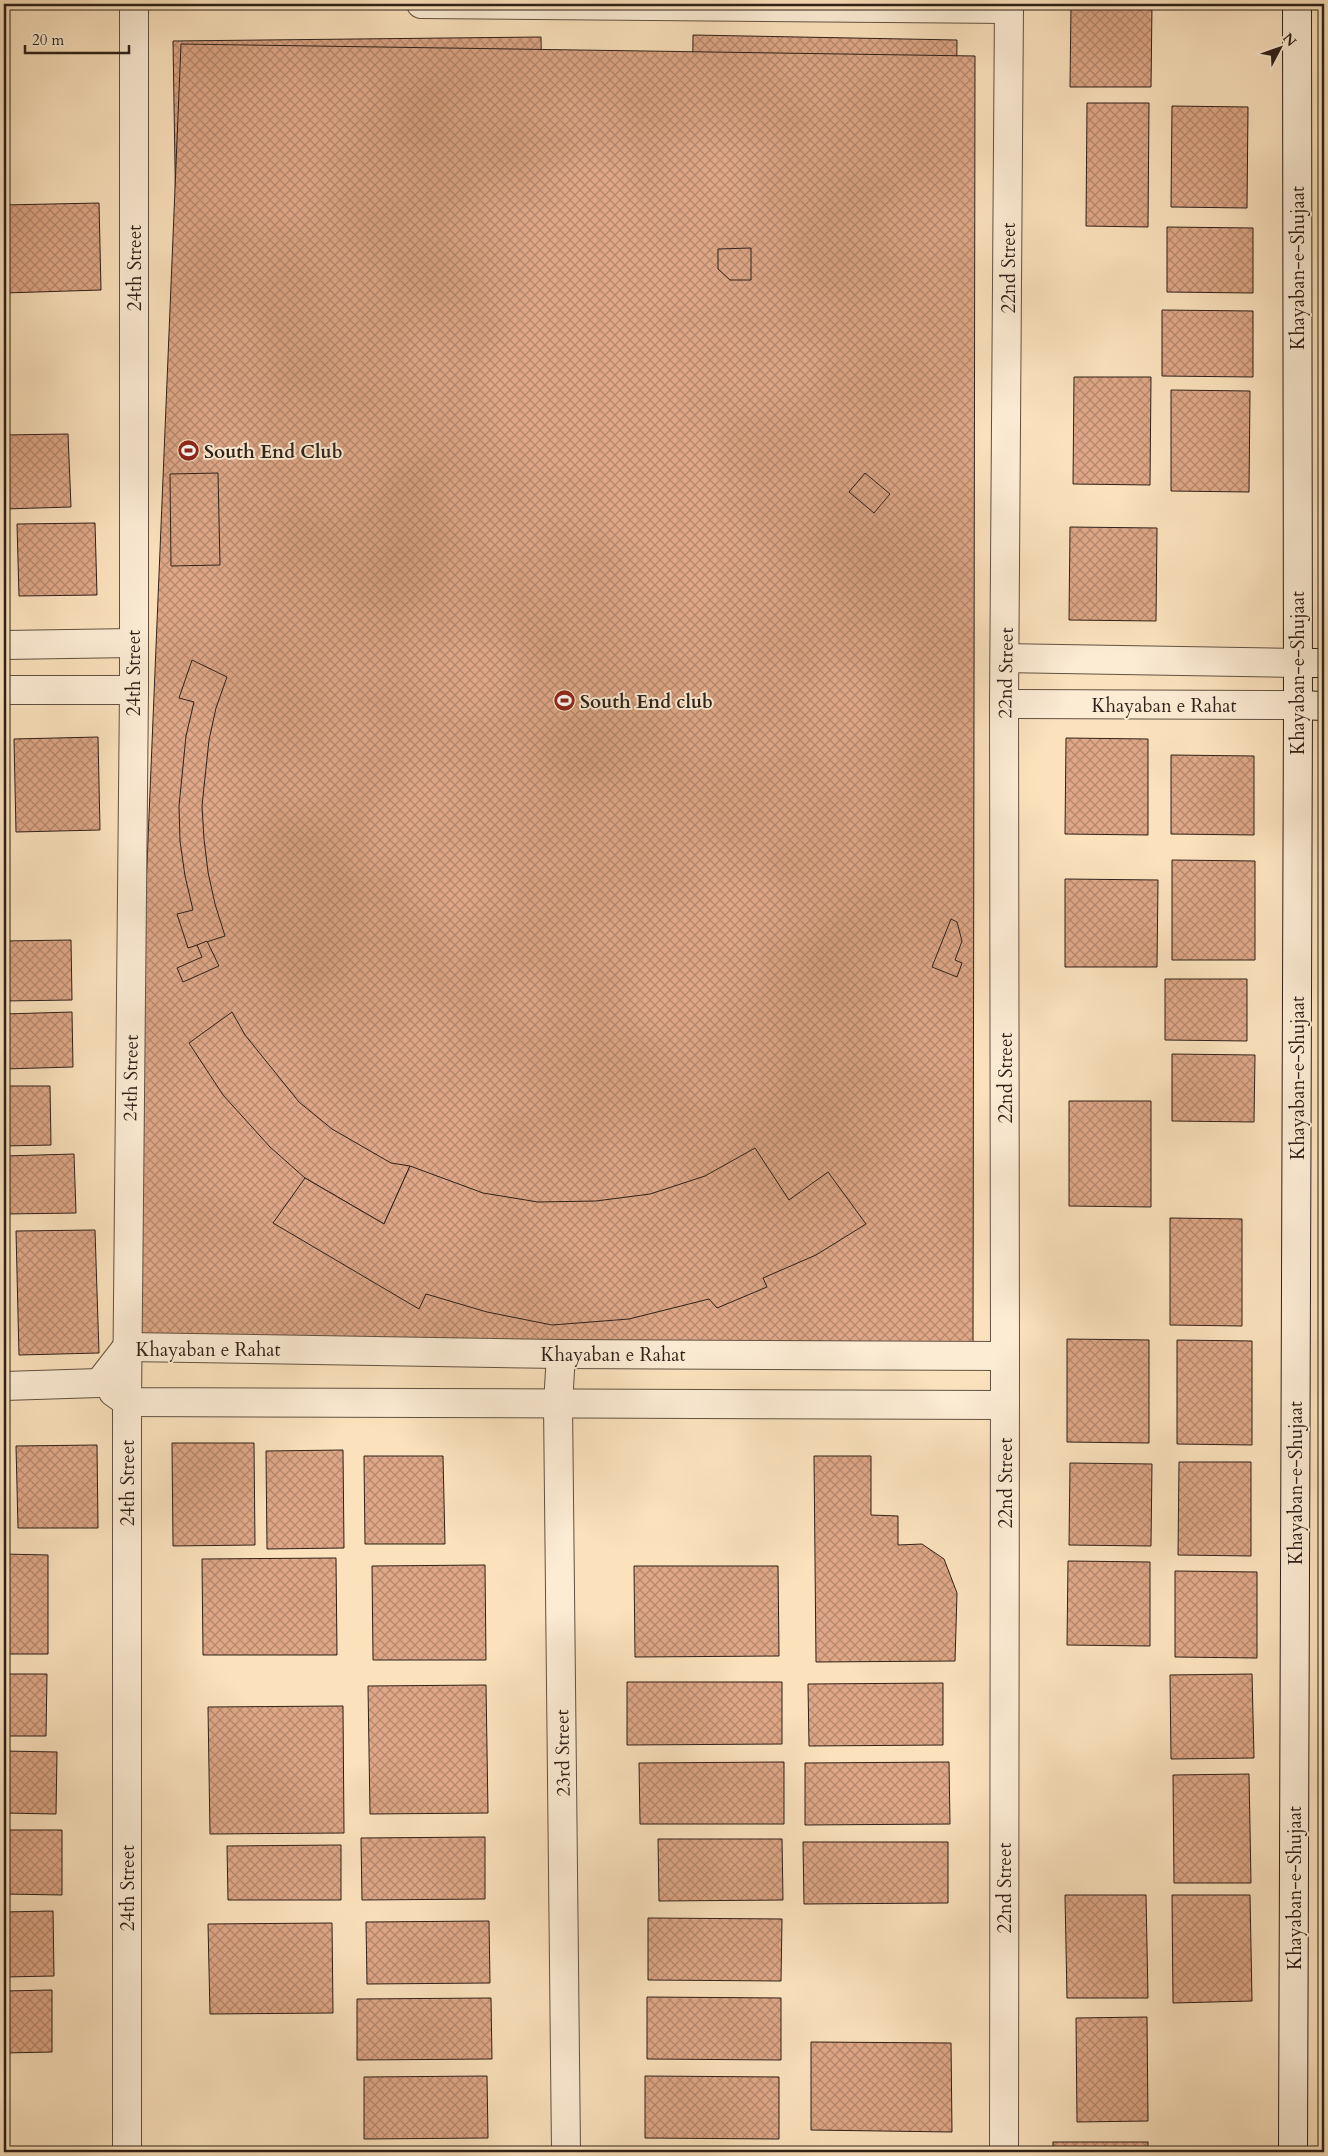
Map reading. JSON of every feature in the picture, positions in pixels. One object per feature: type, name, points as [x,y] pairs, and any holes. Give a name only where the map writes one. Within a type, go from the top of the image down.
[{"type":"street","name":"24th Street","points":[[128,2152],[127,1347],[134,690],[134,4]]},
{"type":"street","points":[[421,4],[1009,6]]},
{"type":"street","name":"Khayaban-e-Shujaat","points":[[1293,2152],[1298,705],[1297,4]]},
{"type":"street","name":"22nd Street","points":[[1004,2152],[1006,1356],[1004,704],[1006,658],[1009,6]]},
{"type":"street","points":[[4,645],[133,643]]},
{"type":"street","points":[[1006,658],[1324,663]]},
{"type":"street","points":[[4,690],[134,690]]},
{"type":"street","name":"Khayaban e Rahat","points":[[1004,704],[1324,706]]},
{"type":"street","name":"Khayaban e Rahat","points":[[99,1383],[127,1347],[561,1354],[1006,1356]]},
{"type":"street","name":"23rd Street","points":[[561,1354],[558,1404],[566,2152]]},
{"type":"street","points":[[4,1386],[99,1383],[127,1402],[1005,1405]]},
{"type":"building","points":[[1071,4],[1152,4],[1151,87],[1070,87]]},
{"type":"building","points":[[693,35],[957,40],[955,218],[759,215],[758,237],[691,236]]},
{"type":"building","points":[[541,37],[544,242],[382,244],[384,411],[179,413],[173,41]]},
{"type":"building","name":"South End club","points":[[181,44],[975,56],[973,1355],[127,1347]]},
{"type":"building","points":[[1087,103],[1149,103],[1148,227],[1086,226]]},
{"type":"building","points":[[1172,106],[1248,107],[1247,208],[1171,207]]},
{"type":"building","points":[[99,203],[101,290],[4,293],[4,205]]},
{"type":"building","points":[[1167,227],[1253,228],[1253,293],[1167,292]]},
{"type":"building","points":[[751,248],[751,280],[730,280],[718,269],[718,249]]},
{"type":"building","points":[[1162,310],[1253,311],[1253,377],[1162,376]]},
{"type":"building","points":[[1074,377],[1151,377],[1150,485],[1073,484]]},
{"type":"building","points":[[1171,390],[1250,391],[1249,492],[1171,491]]},
{"type":"building","points":[[68,434],[71,507],[4,509],[4,435]]},
{"type":"building","points":[[218,473],[220,565],[171,566],[170,474]]},
{"type":"building","points":[[865,473],[890,494],[874,513],[849,492]]},
{"type":"building","points":[[95,523],[97,595],[19,596],[17,524]]},
{"type":"building","points":[[1070,527],[1157,528],[1156,621],[1069,620]]},
{"type":"building","points":[[192,660],[227,677],[216,708],[209,740],[202,806],[208,872],[225,936],[188,948],[177,914],[193,910],[185,876],[180,841],[179,806],[186,736],[194,702],[179,698]]},
{"type":"building","points":[[98,737],[100,830],[16,832],[14,739]]},
{"type":"building","points":[[1066,738],[1148,739],[1148,835],[1065,834]]},
{"type":"building","points":[[1171,755],[1254,756],[1254,835],[1171,834]]},
{"type":"building","points":[[1172,860],[1255,861],[1255,960],[1172,960]]},
{"type":"building","points":[[1065,879],[1158,880],[1157,967],[1065,967]]},
{"type":"building","points":[[951,919],[957,922],[962,941],[955,960],[962,963],[957,977],[932,967]]},
{"type":"building","points":[[71,940],[72,1000],[4,1001],[4,941]]},
{"type":"building","points":[[207,941],[219,966],[183,982],[177,968],[202,957],[197,945]]},
{"type":"building","points":[[1165,979],[1247,979],[1247,1041],[1165,1040]]},
{"type":"building","points":[[72,1012],[73,1067],[4,1069],[4,1014]]},
{"type":"building","points":[[232,1012],[245,1035],[299,1102],[332,1129],[391,1163],[410,1166],[384,1224],[305,1178],[270,1147],[223,1095],[189,1043]]},
{"type":"building","points":[[1172,1054],[1255,1055],[1254,1122],[1172,1121]]},
{"type":"building","points":[[4,1086],[50,1086],[51,1145],[4,1146]]},
{"type":"building","points":[[1069,1101],[1151,1101],[1151,1207],[1069,1206]]},
{"type":"building","points":[[755,1148],[789,1200],[828,1172],[866,1224],[816,1255],[763,1278],[767,1287],[717,1308],[709,1299],[629,1319],[552,1325],[487,1312],[426,1294],[419,1309],[273,1223],[305,1178],[384,1224],[410,1166],[483,1193],[538,1202],[596,1201],[650,1194],[705,1176]]},
{"type":"building","points":[[74,1154],[76,1213],[4,1214],[4,1156]]},
{"type":"building","points":[[1170,1218],[1242,1219],[1242,1326],[1170,1325]]},
{"type":"building","points":[[95,1230],[99,1353],[19,1355],[16,1231]]},
{"type":"building","points":[[1067,1339],[1149,1340],[1149,1443],[1067,1442]]},
{"type":"building","points":[[1177,1340],[1252,1341],[1252,1445],[1177,1444]]},
{"type":"building","points":[[172,1443],[254,1443],[255,1545],[173,1546]]},
{"type":"building","points":[[97,1445],[98,1528],[18,1528],[16,1446]]},
{"type":"building","points":[[343,1450],[344,1548],[267,1549],[266,1451]]},
{"type":"building","points":[[364,1456],[443,1456],[445,1544],[365,1544]]},
{"type":"building","points":[[814,1456],[871,1456],[871,1515],[898,1516],[898,1545],[922,1544],[944,1559],[957,1593],[955,1661],[816,1662]]},
{"type":"building","points":[[1179,1462],[1251,1462],[1251,1556],[1178,1555]]},
{"type":"building","points":[[1070,1463],[1152,1464],[1151,1546],[1069,1545]]},
{"type":"building","points":[[4,1554],[48,1555],[48,1654],[4,1654]]},
{"type":"building","points":[[336,1558],[337,1655],[203,1655],[202,1559]]},
{"type":"building","points":[[1068,1561],[1150,1562],[1150,1646],[1067,1645]]},
{"type":"building","points":[[485,1565],[486,1660],[373,1660],[372,1566]]},
{"type":"building","points":[[634,1566],[778,1566],[779,1656],[635,1657]]},
{"type":"building","points":[[1175,1571],[1257,1572],[1257,1658],[1175,1657]]},
{"type":"building","points":[[4,1674],[47,1674],[46,1736],[4,1736]]},
{"type":"building","points":[[1252,1674],[1254,1758],[1171,1759],[1170,1675]]},
{"type":"building","points":[[627,1682],[782,1682],[782,1744],[627,1745]]},
{"type":"building","points":[[943,1683],[943,1745],[809,1746],[808,1684]]},
{"type":"building","points":[[486,1685],[488,1813],[370,1814],[368,1686]]},
{"type":"building","points":[[343,1706],[344,1833],[210,1834],[208,1707]]},
{"type":"building","points":[[4,1751],[57,1752],[56,1814],[4,1813]]},
{"type":"building","points":[[784,1762],[784,1824],[640,1824],[639,1763]]},
{"type":"building","points":[[949,1762],[950,1824],[805,1825],[805,1763]]},
{"type":"building","points":[[1249,1774],[1251,1883],[1174,1883],[1173,1775]]},
{"type":"building","points":[[4,1830],[62,1830],[62,1895],[4,1894]]},
{"type":"building","points":[[485,1837],[485,1899],[362,1900],[361,1838]]},
{"type":"building","points":[[658,1839],[782,1839],[783,1900],[659,1901]]},
{"type":"building","points":[[803,1842],[948,1842],[948,1903],[804,1904]]},
{"type":"building","points":[[341,1845],[341,1900],[228,1900],[227,1846]]},
{"type":"building","points":[[1065,1895],[1146,1895],[1148,1998],[1067,1998]]},
{"type":"building","points":[[1172,1895],[1250,1895],[1252,2001],[1173,2003]]},
{"type":"building","points":[[53,1911],[54,1976],[4,1977],[4,1912]]},
{"type":"building","points":[[648,1918],[782,1919],[781,1981],[648,1980]]},
{"type":"building","points":[[489,1921],[490,1983],[367,1984],[366,1922]]},
{"type":"building","points":[[332,1923],[333,2013],[210,2014],[208,1924]]},
{"type":"building","points":[[52,1990],[52,2052],[4,2053],[4,1991]]},
{"type":"building","points":[[647,1997],[781,1998],[781,2060],[647,2059]]},
{"type":"building","points":[[491,1998],[492,2059],[357,2060],[357,1999]]},
{"type":"building","points":[[1147,2017],[1148,2121],[1077,2122],[1076,2018]]},
{"type":"building","points":[[811,2042],[951,2043],[952,2132],[811,2130]]},
{"type":"building","points":[[487,2076],[488,2138],[364,2139],[364,2077]]},
{"type":"building","points":[[645,2076],[779,2077],[779,2139],[645,2138]]},
{"type":"building","points":[[1053,2142],[1148,2142],[1148,2152],[1053,2152]]},
{"type":"building","points":[[4,2147],[58,2147],[58,2152],[4,2152]]},
{"type":"place","name":"South End Club","points":[[188,451]]},
{"type":"place","name":"South End club","points":[[564,701]]}]
